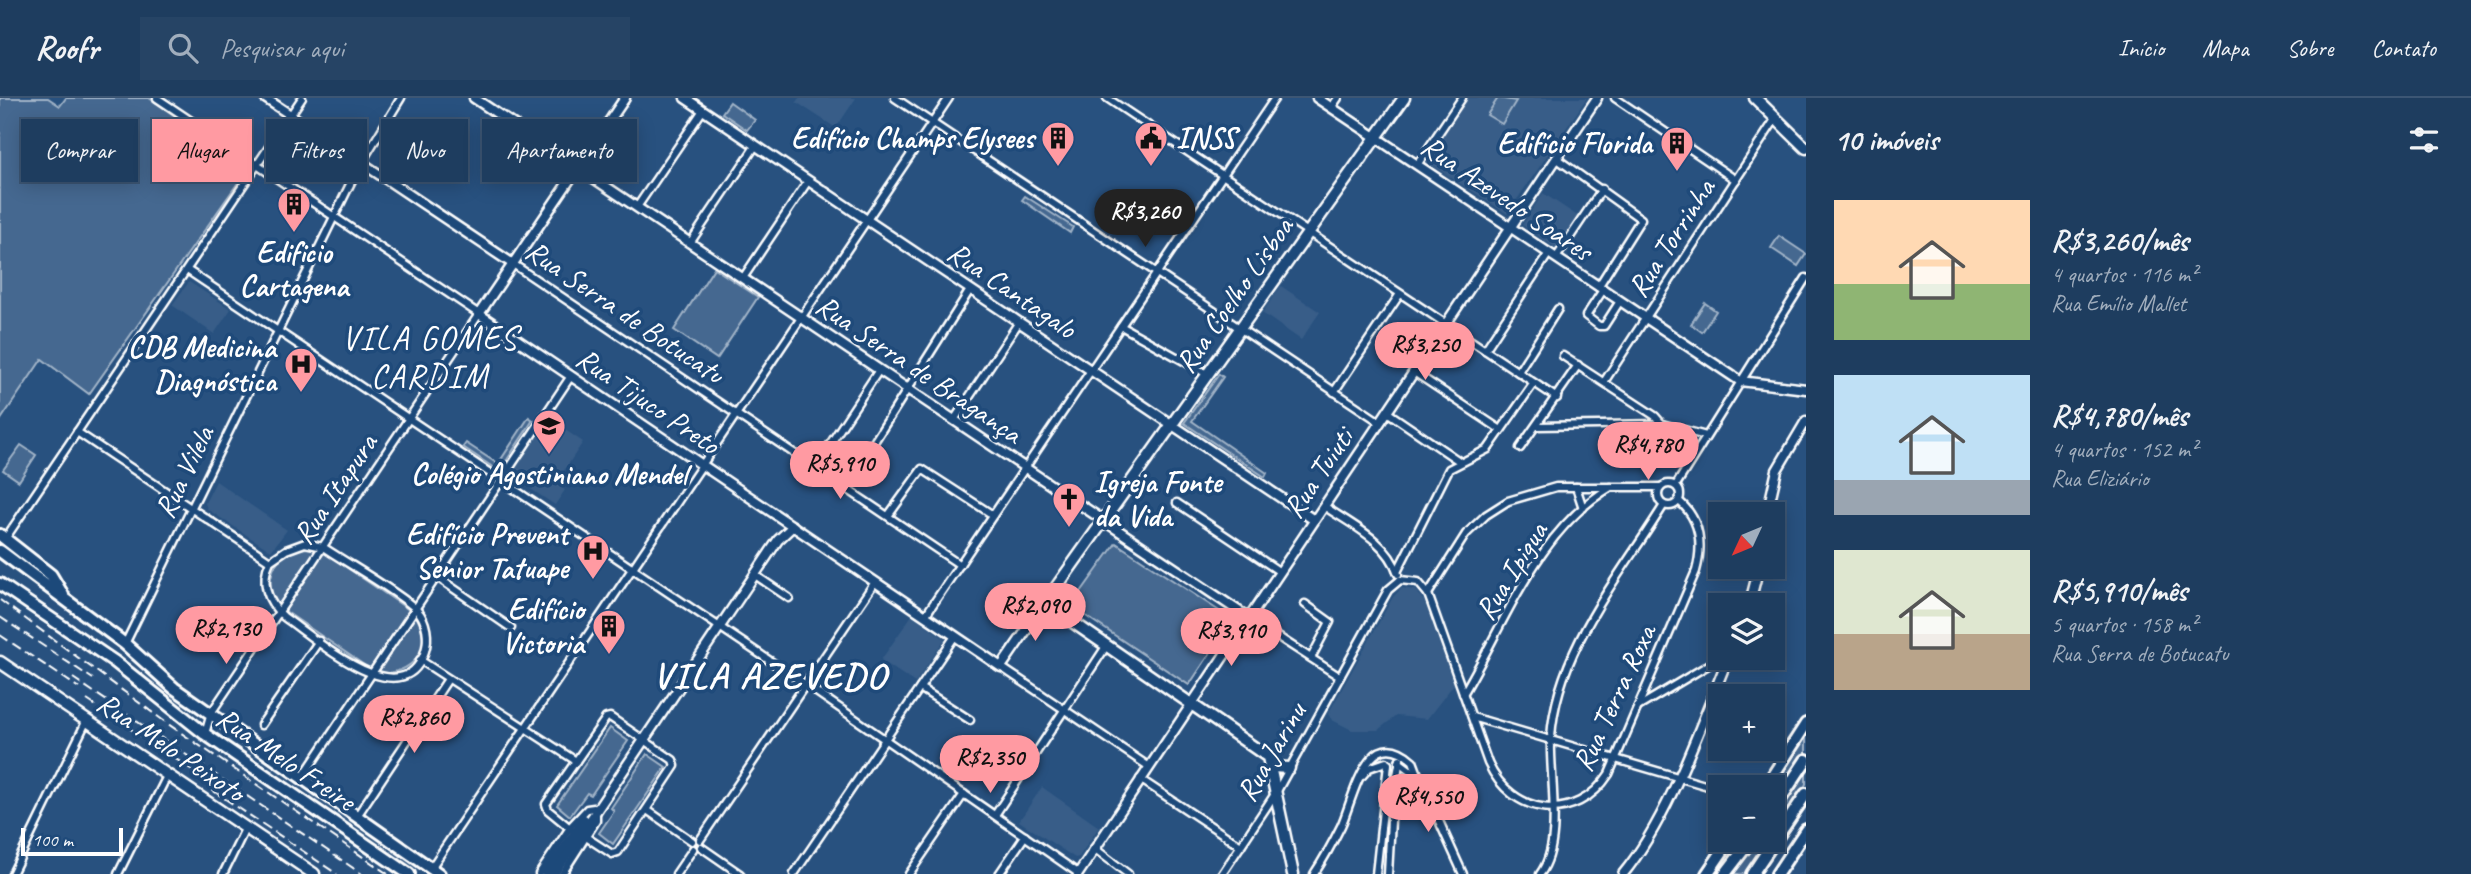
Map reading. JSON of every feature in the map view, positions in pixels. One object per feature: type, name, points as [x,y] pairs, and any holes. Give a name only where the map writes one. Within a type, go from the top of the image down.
[{"type":"highway","points":[[2,540],[51,575],[64,597]]},
{"type":"highway","name":"Rua Melo Freire","points":[[0,551],[125,644],[174,688],[358,816],[428,872]]},
{"type":"highway","name":"Rua Melo Freire","points":[[0,584],[115,662],[205,734],[409,874]]},
{"type":"highway","points":[[1773,775],[1806,724]]},
{"type":"highway","points":[[1785,792],[1806,760]]},
{"type":"highway","points":[[1752,874],[1806,794]]},
{"type":"highway","points":[[298,796],[310,800],[428,872]]},
{"type":"highway","points":[[1777,874],[1806,830]]},
{"type":"highway","points":[[1707,874],[1722,852]]},
{"type":"highway","points":[[1725,874],[1742,852]]},
{"type":"highway","points":[[1731,874],[1745,852]]},
{"type":"main road","name":"Rua Coelho Lisboa","points":[[1045,603],[1404,98]]},
{"type":"main road","points":[[1755,98],[1806,148]]},
{"type":"main road","points":[[1045,603],[1263,752],[1272,766],[1293,874]]},
{"type":"main road","name":"Rua Melo Peixoto","points":[[0,662],[246,827],[308,872]]},
{"type":"main road","points":[[1272,766],[1289,768]]},
{"type":"street","name":"Rua Tijuco Preto","points":[[157,98],[1148,766]]},
{"type":"street","name":"Rua Serra de Botucatu","points":[[265,98],[297,119]]},
{"type":"street","points":[[2,540],[302,98]]},
{"type":"street","name":"Rua Vilela","points":[[367,152],[401,98]]},
{"type":"street","name":"Rua Serra de Bragança","points":[[474,98],[505,119]]},
{"type":"street","name":"Rua Itapura","points":[[611,119],[625,98]]},
{"type":"street","name":"Rua Cantagalo","points":[[685,98],[1314,520]]},
{"type":"street","points":[[895,98],[1380,422]]},
{"type":"street","points":[[428,872],[949,98]]},
{"type":"street","points":[[1107,98],[1557,398]]},
{"type":"street","points":[[925,616],[1275,98]]},
{"type":"street","name":"Rua Azevedo Soares","points":[[1317,98],[1740,381],[1806,389]]},
{"type":"street","points":[[1331,108],[1338,98]]},
{"type":"street","points":[[1417,166],[1462,98]]},
{"type":"street","name":"Rua Tuiuti","points":[[1078,873],[1597,98]]},
{"type":"street","points":[[1615,98],[1736,180]]},
{"type":"street","points":[[636,207],[703,110]]},
{"type":"street","name":"Rua Torrinha","points":[[1604,382],[1776,118]]},
{"type":"street","points":[[690,243],[756,145]]},
{"type":"street","points":[[1556,158],[1641,219],[1600,288]]},
{"type":"street","name":"Rua Serra de Botucatu","points":[[367,166],[960,565]]},
{"type":"street","points":[[743,278],[808,181]]},
{"type":"street","name":"Rua Vilela","points":[[125,644],[351,182]]},
{"type":"street","name":"Rua Itapura","points":[[205,734],[210,715],[569,182]]},
{"type":"street","name":"Rua Serra de Bragança","points":[[599,182],[1340,677]]},
{"type":"street","points":[[1485,350],[1602,189]]},
{"type":"street","points":[[187,270],[806,685],[1078,873]]},
{"type":"street","points":[[1676,485],[1806,278]]},
{"type":"street","name":"Rua Azevedo Soares","points":[[1600,288],[1586,316],[1588,320],[1604,326],[1620,301]]},
{"type":"street","points":[[845,488],[905,397],[907,388],[970,290]]},
{"type":"street","points":[[1334,392],[1399,294]]},
{"type":"street","points":[[1518,372],[1558,309]]},
{"type":"street","points":[[954,420],[1019,322]]},
{"type":"street","points":[[1121,326],[1207,374]]},
{"type":"street","points":[[1563,356],[1655,416],[1662,425]]},
{"type":"street","points":[[1520,448],[1578,365]]},
{"type":"street","points":[[815,467],[879,370]]},
{"type":"street","points":[[1414,372],[1501,430]]},
{"type":"street","points":[[302,778],[571,376]]},
{"type":"street","points":[[1397,572],[1449,469],[1459,461],[1486,451],[1534,383]]},
{"type":"street","points":[[1387,412],[1459,461]]},
{"type":"street","points":[[1770,502],[1777,470],[1806,421]]},
{"type":"street","points":[[1537,426],[1662,425],[1706,436]]},
{"type":"street","points":[[77,432],[270,561]]},
{"type":"street","points":[[888,516],[922,469],[993,515]]},
{"type":"street","points":[[1428,593],[1457,545],[1486,515],[1508,501],[1531,492],[1576,487],[1676,485]]},
{"type":"street","points":[[1661,487],[1658,498],[1664,505],[1672,506],[1679,501],[1680,492],[1676,485]]},
{"type":"street","name":"Rua Ipigua","points":[[1464,694],[1536,565],[1583,508],[1613,486]]},
{"type":"street","points":[[1576,487],[1583,508]]},
{"type":"street","name":"Rua Terra Roxa","points":[[1552,808],[1574,804],[1592,794],[1604,781],[1638,707],[1699,559],[1699,533],[1690,512],[1679,501]]},
{"type":"street","points":[[1177,503],[1280,572]]},
{"type":"street","points":[[1540,874],[1551,852],[1551,741],[1554,707],[1569,661],[1664,505]]},
{"type":"street","points":[[1324,506],[1383,548],[1400,580],[1413,580],[1428,593],[1488,763],[1499,783],[1522,802],[1552,808]]},
{"type":"street","points":[[538,874],[596,807],[789,524]]},
{"type":"street","points":[[305,543],[323,547],[415,609],[427,632],[426,649],[420,660],[409,672],[396,680],[371,675],[319,641],[278,613],[268,600],[266,590],[270,561],[305,543]]},
{"type":"street","points":[[755,575],[789,598]]},
{"type":"street","points":[[437,577],[511,628]]},
{"type":"street","name":"Rua Jarinu","points":[[1222,874],[1277,791],[1388,590],[1400,580]]},
{"type":"street","points":[[676,874],[875,582]]},
{"type":"street","points":[[1001,667],[1045,603]]},
{"type":"street","points":[[1305,604],[1330,623],[1311,658]]},
{"type":"street","points":[[794,874],[955,636]]},
{"type":"street","points":[[261,725],[319,641]]},
{"type":"street","points":[[995,815],[1107,645]]},
{"type":"street","points":[[420,660],[576,761]]},
{"type":"street","points":[[1638,707],[1708,664]]},
{"type":"street","points":[[1623,874],[1654,828],[1723,670]]},
{"type":"street","points":[[358,816],[448,679]]},
{"type":"street","points":[[920,688],[970,720]]},
{"type":"street","points":[[574,832],[548,810],[546,804],[608,717],[675,764],[647,810],[615,854],[586,837]]},
{"type":"street","points":[[1472,717],[1708,786]]},
{"type":"street","points":[[12,874],[87,720]]},
{"type":"street","points":[[1376,874],[1390,751]]},
{"type":"street","points":[[1314,874],[1341,826],[1369,759],[1390,751],[1413,761],[1463,874]]},
{"type":"street","points":[[1388,874],[1399,754]]},
{"type":"street","points":[[1357,783],[1368,768],[1387,763],[1398,763],[1419,777]]},
{"type":"street","points":[[118,874],[167,774]]},
{"type":"street","points":[[1140,779],[1241,846]]},
{"type":"street","points":[[909,874],[964,794]]},
{"type":"street","points":[[554,874],[587,809],[596,807]]},
{"type":"street","points":[[562,874],[596,821],[596,807]]},
{"type":"street","points":[[647,810],[740,874]]},
{"type":"street","points":[[223,874],[246,827]]},
{"type":"street","points":[[999,874],[1025,835]]},
{"type":"street","points":[[1379,840],[1390,842]]},
{"type":"street","points":[[1094,848],[1128,874]]},
{"type":"street","points":[[1784,874],[1791,853]]},
{"type":"street","points":[[546,874],[559,861]]},
{"type":"shaded area","points":[[0,98],[48,98],[60,106],[66,98],[149,98],[179,119],[152,119],[152,182],[238,182],[89,394],[42,359],[0,421]]},
{"type":"shaded area","points":[[799,98],[856,98],[836,128],[796,102]]},
{"type":"shaded area","points":[[1466,98],[1587,98],[1507,214],[1425,161]]},
{"type":"shaded area","points":[[1498,98],[1516,101],[1502,124],[1487,115]]},
{"type":"shaded area","points":[[730,102],[755,120],[747,130],[722,113]]},
{"type":"shaded area","points":[[1543,193],[1579,217],[1557,249],[1522,225]]},
{"type":"shaded area","points":[[1025,196],[1073,227],[1070,233],[1022,200]]},
{"type":"shaded area","points":[[1779,236],[1806,254],[1798,266],[1771,248]]},
{"type":"shaded area","points":[[714,268],[758,297],[717,359],[674,330]]},
{"type":"shaded area","points":[[189,282],[231,309],[214,334],[172,305]]},
{"type":"shaded area","points":[[1281,286],[1320,312],[1301,340],[1262,313]]},
{"type":"shaded area","points":[[1705,303],[1716,311],[1702,332],[1691,324]]},
{"type":"shaded area","points":[[1219,374],[1223,377],[1192,421],[1267,473],[1265,477],[1184,423]]},
{"type":"shaded area","points":[[529,417],[533,420],[501,469],[497,470],[463,447],[466,443],[498,464]]},
{"type":"shaded area","name":"Colégio Agostiniano Mendel","points":[[549,419],[583,442],[556,483],[565,490],[555,505],[511,476]]},
{"type":"shaded area","points":[[21,445],[36,455],[19,481],[3,470]]},
{"type":"shaded area","points":[[216,481],[287,530],[271,551],[207,509],[205,503]]},
{"type":"shaded area","points":[[1116,543],[1230,618],[1231,622],[1189,685],[1071,606]]},
{"type":"shaded area","points":[[305,548],[316,549],[278,607],[271,587],[274,569],[285,555]]},
{"type":"shaded area","points":[[324,552],[409,610],[370,669],[285,611]]},
{"type":"shaded area","points":[[1000,587],[1031,608],[1016,630],[986,609]]},
{"type":"shaded area","points":[[1402,588],[1415,590],[1424,601],[1454,684],[1427,719],[1396,716],[1378,730],[1352,730],[1332,720],[1328,714],[1393,597]]},
{"type":"shaded area","points":[[912,615],[945,639],[915,683],[881,660]]},
{"type":"shaded area","points":[[416,616],[423,640],[417,658],[400,670],[376,674]]},
{"type":"shaded area","points":[[610,728],[628,741],[591,795],[587,793],[570,816],[557,805]]},
{"type":"shaded area","points":[[1806,732],[1806,752],[1785,783],[1785,775],[1780,775]]},
{"type":"shaded area","points":[[647,754],[666,767],[613,844],[599,833],[614,811],[611,808]]},
{"type":"shaded area","points":[[1806,767],[1806,784],[1785,816],[1785,798]]},
{"type":"shaded area","points":[[1042,787],[1099,827],[1079,857],[1075,858],[1019,821]]},
{"type":"shaded area","points":[[1748,852],[1761,852],[1747,874],[1733,874]]},
{"type":"railway","points":[[0,600],[168,724],[388,874]]},
{"type":"railway","points":[[0,617],[93,679]]},
{"type":"railway","points":[[0,635],[79,688]]},
{"type":"railway","points":[[73,678],[362,874]]},
{"type":"railway","points":[[87,700],[224,791]]},
{"type":"railway","points":[[212,790],[337,874]]},
{"type":"place","name":"Edifício Champs Elysees","points":[[1058,168]]},
{"type":"place","name":"INSS","points":[[1151,168]]},
{"type":"place","name":"Edifício Florida","points":[[1677,173]]},
{"type":"place","name":"Edificio Cartagena","points":[[294,234]]},
{"type":"place","name":"CDB Medicina Diagnóstica","points":[[301,394]]},
{"type":"place","name":"Colégio Agostiniano Mendel","points":[[549,456]]},
{"type":"place","name":"Igreja Fonte da Vida","points":[[1069,529]]},
{"type":"place","name":"Edifício Prevent Senior Tatuape","points":[[593,581]]},
{"type":"place","name":"Edifício Victoria","points":[[609,656]]},
{"type":"district","name":"VILA GOMES CARDIM","points":[[430,357]]},
{"type":"district","name":"VILA AZEVEDO","points":[[770,675]]}]
